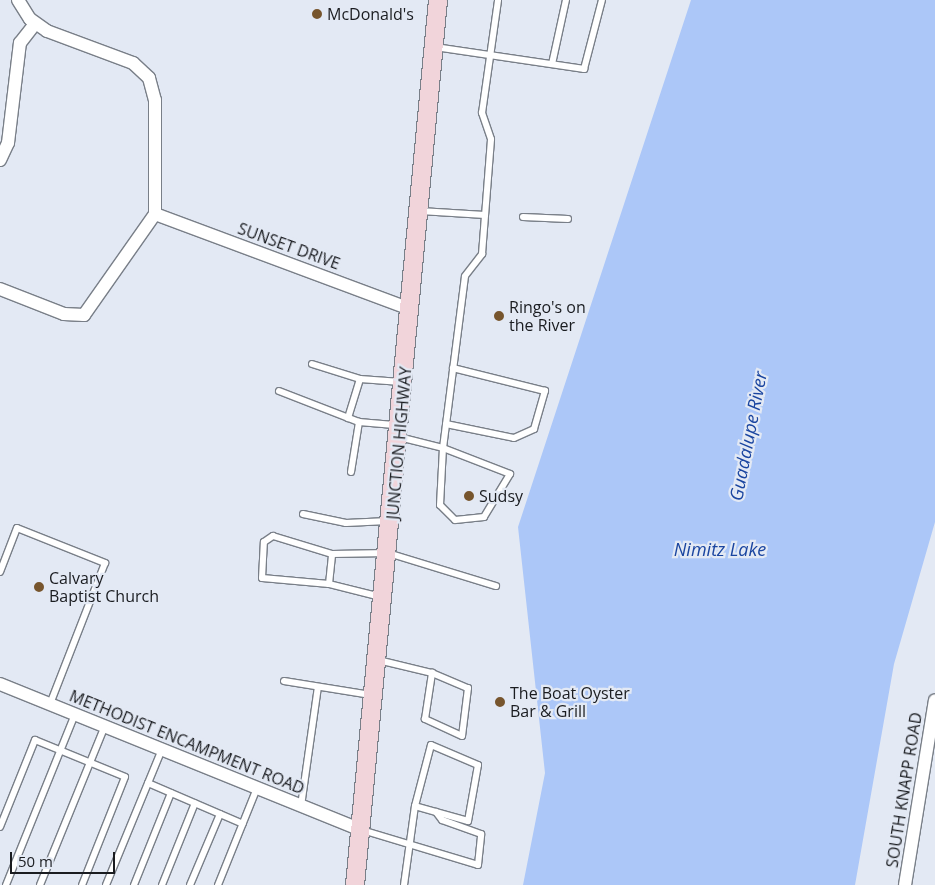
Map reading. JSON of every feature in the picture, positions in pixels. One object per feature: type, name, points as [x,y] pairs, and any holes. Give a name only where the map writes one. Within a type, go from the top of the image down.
[{"type":"main road","name":"JUNCTION HIGHWAY","points":[[355,885],[392,520],[438,0]]},
{"type":"street","points":[[0,289],[64,314],[84,315],[155,214],[155,100],[149,78],[133,63],[35,24],[18,0]]},
{"type":"street","points":[[0,160],[20,43],[35,24]]},
{"type":"street","name":"SUNSET DRIVE","points":[[155,214],[411,309]]},
{"type":"street","name":"METHODIST ENCAMPMENT ROAD","points":[[0,684],[362,830]]},
{"type":"street","name":"SOUTH KNAPP ROAD","points":[[905,885],[935,700]]},
{"type":"lane","points":[[279,392],[359,422],[400,431],[443,448],[510,474],[484,517],[454,520],[440,505],[443,448],[465,276],[482,254],[491,140],[482,113],[498,0]]},
{"type":"lane","points":[[552,64],[566,0]]},
{"type":"lane","points":[[434,47],[584,69],[602,0]]},
{"type":"lane","points":[[420,211],[485,215]]},
{"type":"lane","points":[[523,217],[568,219]]},
{"type":"lane","points":[[312,364],[360,379],[404,382]]},
{"type":"lane","points":[[446,424],[514,438],[534,429],[544,391],[453,368]]},
{"type":"lane","points":[[348,418],[360,379]]},
{"type":"lane","points":[[351,472],[359,422]]},
{"type":"lane","points":[[302,514],[346,523],[392,520]]},
{"type":"lane","points":[[0,572],[17,528],[105,563],[50,704]]},
{"type":"lane","points":[[384,598],[329,584],[262,578],[264,542],[273,536],[332,554],[388,553],[496,586]]},
{"type":"lane","points":[[329,584],[332,554]]},
{"type":"lane","points":[[378,660],[432,673],[468,688],[462,736],[425,719],[432,673]]},
{"type":"lane","points":[[284,681],[375,695]]},
{"type":"lane","points":[[301,806],[318,687]]},
{"type":"lane","points":[[6,885],[75,714]]},
{"type":"lane","points":[[40,885],[105,726]]},
{"type":"lane","points":[[0,828],[35,740],[125,777],[82,885]]},
{"type":"lane","points":[[404,885],[408,844],[415,806],[431,745],[478,765],[468,821],[415,806]]},
{"type":"lane","points":[[106,885],[162,749]]},
{"type":"lane","points":[[148,783],[243,824]]},
{"type":"lane","points":[[218,885],[257,788]]},
{"type":"lane","points":[[134,885],[171,793]]},
{"type":"lane","points":[[162,885],[195,803]]},
{"type":"lane","points":[[362,830],[478,865],[481,834],[442,820],[436,812]]},
{"type":"lane","points":[[190,885],[220,814]]},
{"type":"water","name":"Nimitz Lake","points":[[691,0],[935,0],[935,522],[894,664],[855,885],[523,885],[545,773],[518,527]]},
{"type":"place","name":"McDonald's","points":[[317,14]]},
{"type":"place","name":"Ringo's on the River","points":[[499,316]]},
{"type":"place","name":"Sudsy","points":[[469,496]]},
{"type":"place","name":"Calvary Baptist Church","points":[[39,587]]},
{"type":"place","name":"The Boat Oyster Bar & Grill","points":[[500,702]]},
{"type":"water label","name":"Guadalupe River","points":[[748,436]]}]
